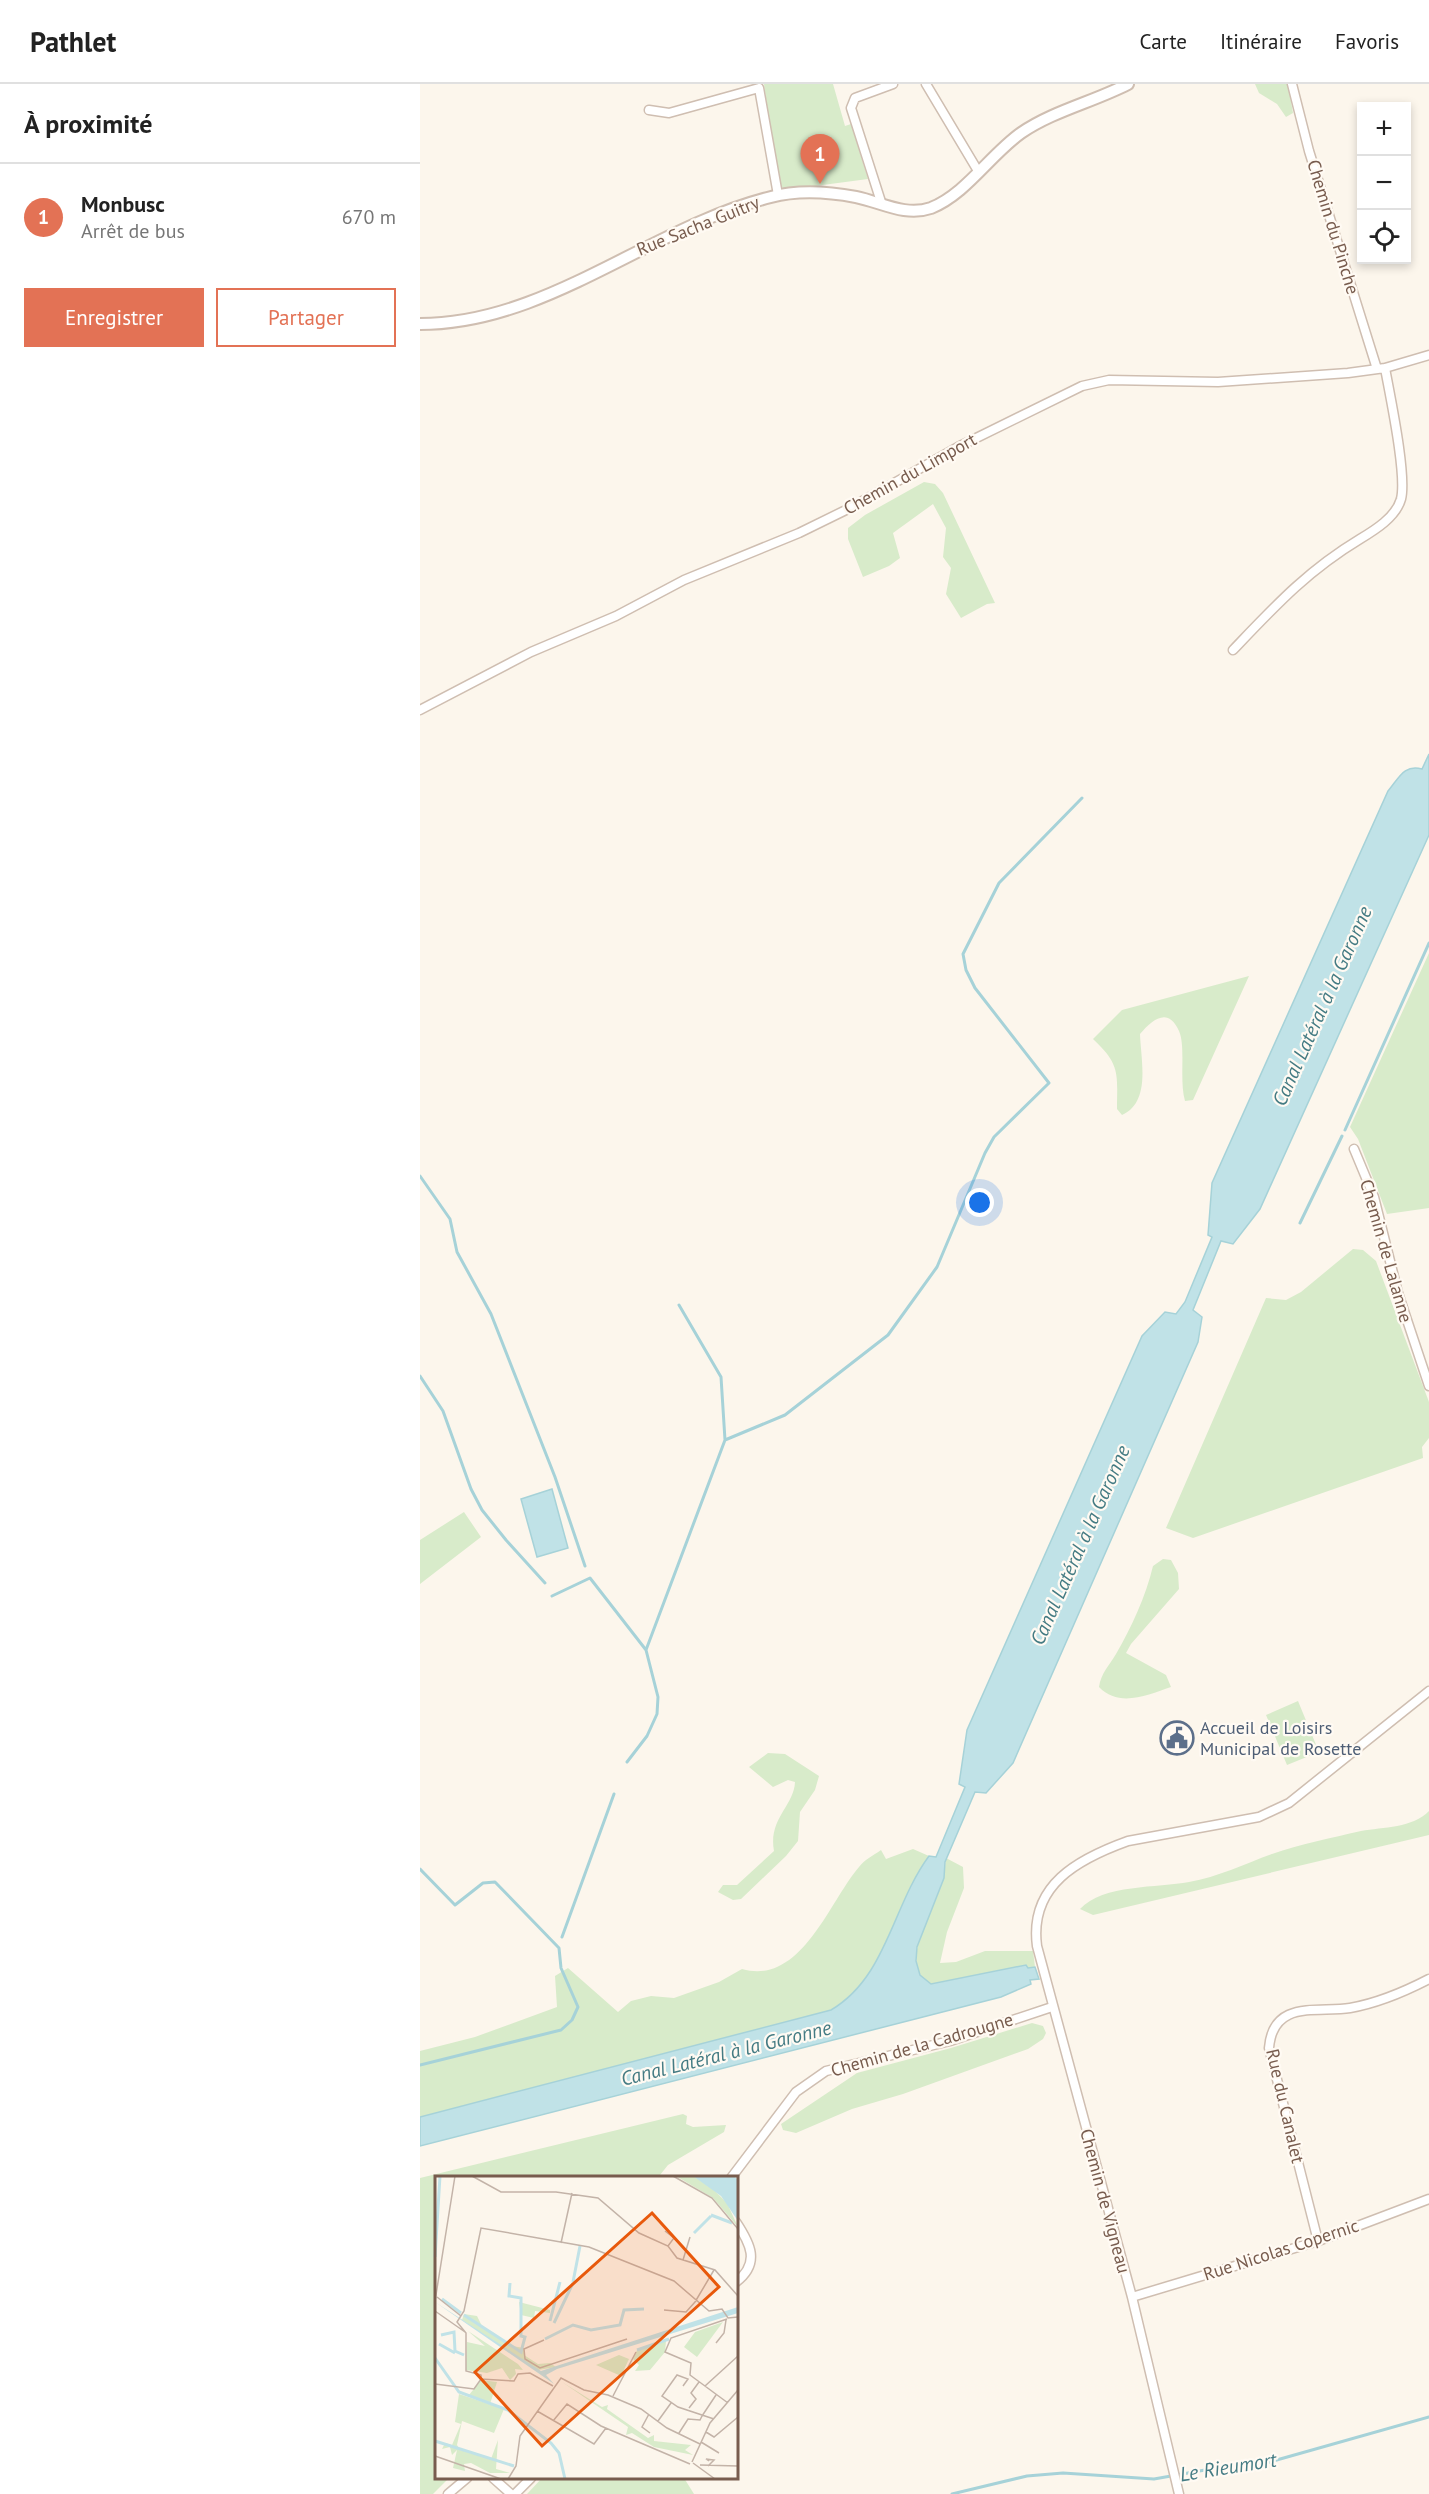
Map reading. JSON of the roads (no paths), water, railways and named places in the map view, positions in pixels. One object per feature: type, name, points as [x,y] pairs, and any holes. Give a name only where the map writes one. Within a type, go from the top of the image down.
[{"type":"street","points":[[882,205],[851,108],[855,98],[893,84]]},
{"type":"street","points":[[926,84],[978,171]]},
{"type":"street","name":"Rue Sacha Guitry","points":[[420,324],[466,321],[507,310],[555,291],[682,229],[778,195],[821,193],[857,197],[907,211],[929,208],[960,189],[978,171],[1035,125],[1128,84]]},
{"type":"street","name":"Chemin du Pinche","points":[[1233,650],[1304,578],[1372,532],[1391,516],[1400,503],[1402,485],[1401,467],[1381,368],[1309,151],[1293,84]]},
{"type":"street","points":[[649,110],[669,113],[759,86],[778,195]]},
{"type":"street","name":"Chemin du Limport","points":[[420,710],[531,652],[616,616],[684,580],[830,518],[958,447],[1082,386],[1127,380],[1263,380],[1381,368],[1429,355]]},
{"type":"street","name":"Chemin de Lalanne","points":[[1354,1149],[1374,1197],[1398,1293],[1429,1386]]},
{"type":"street","name":"Chemin de Vigneau","points":[[1179,2494],[1132,2297],[1052,2007],[1035,1929],[1048,1890],[1079,1864],[1128,1841],[1259,1817],[1289,1803],[1429,1691]]},
{"type":"street","name":"Rue du Canalet","points":[[1318,2241],[1269,2048],[1271,2034],[1276,2025],[1292,2014],[1316,2008],[1349,2008],[1398,1995],[1429,1979]]},
{"type":"street","name":"Chemin de la Cadrougne","points":[[732,2176],[796,2092],[815,2076],[826,2071],[950,2041],[1052,2007]]},
{"type":"street","name":"Rue Nicolas Copernic","points":[[1132,2297],[1318,2241],[1429,2199]]},
{"type":"street","points":[[738,2225],[751,2246],[752,2257],[749,2268],[738,2280]]},
{"type":"street","points":[[448,2494],[466,2479]]},
{"type":"street","points":[[494,2479],[513,2494],[530,2479]]},
{"type":"water","name":"Canal Latéral à la Garonne","points":[[1429,754],[1429,835],[1260,1209],[1233,1244],[1221,1241],[1193,1310],[1202,1317],[1198,1342],[1013,1763],[986,1793],[975,1792],[945,1862],[944,1878],[917,1947],[916,1961],[920,1975],[931,1984],[1026,1965],[1028,1968],[1035,1967],[1039,1979],[1030,1980],[1031,1984],[1001,1997],[420,2146],[420,2117],[831,2010],[850,1996],[865,1979],[877,1960],[916,1876],[929,1856],[936,1857],[965,1787],[959,1784],[967,1730],[1142,1336],[1165,1312],[1176,1314],[1185,1302],[1212,1237],[1208,1235],[1212,1183],[1388,791],[1406,770],[1422,769]]},
{"type":"water","points":[[552,1489],[568,1548],[537,1557],[521,1499]]},
{"type":"waterway","points":[[627,1762],[647,1736],[657,1714],[658,1697],[646,1650],[725,1440],[785,1415],[888,1335],[937,1267],[985,1153],[994,1137],[1049,1083],[975,988],[966,970],[963,954],[999,883],[1082,798]]},
{"type":"waterway","points":[[1345,1130],[1429,943]]},
{"type":"waterway","points":[[1300,1223],[1342,1136]]},
{"type":"waterway","points":[[420,1176],[450,1219],[457,1252],[491,1314],[555,1477],[585,1566]]},
{"type":"waterway","points":[[679,1305],[721,1377],[725,1440]]},
{"type":"waterway","points":[[420,1376],[443,1411],[471,1489],[482,1510],[545,1583]]},
{"type":"waterway","points":[[552,1596],[590,1578],[646,1650]]},
{"type":"waterway","points":[[562,1937],[614,1794]]},
{"type":"waterway","points":[[420,1869],[455,1905],[483,1883],[495,1882],[559,1948],[561,1968],[578,2007],[572,2020],[561,2030],[420,2065]]},
{"type":"waterway","name":"Le Rieumort","points":[[952,2494],[1027,2476],[1063,2473],[1154,2479],[1222,2467],[1259,2465],[1429,2417]]},
{"type":"place","name":"Monbusc","points":[[820,184]]},
{"type":"place","name":"Accueil de Loisirs Municipal de Rosette","points":[[1177,1738]]}]
